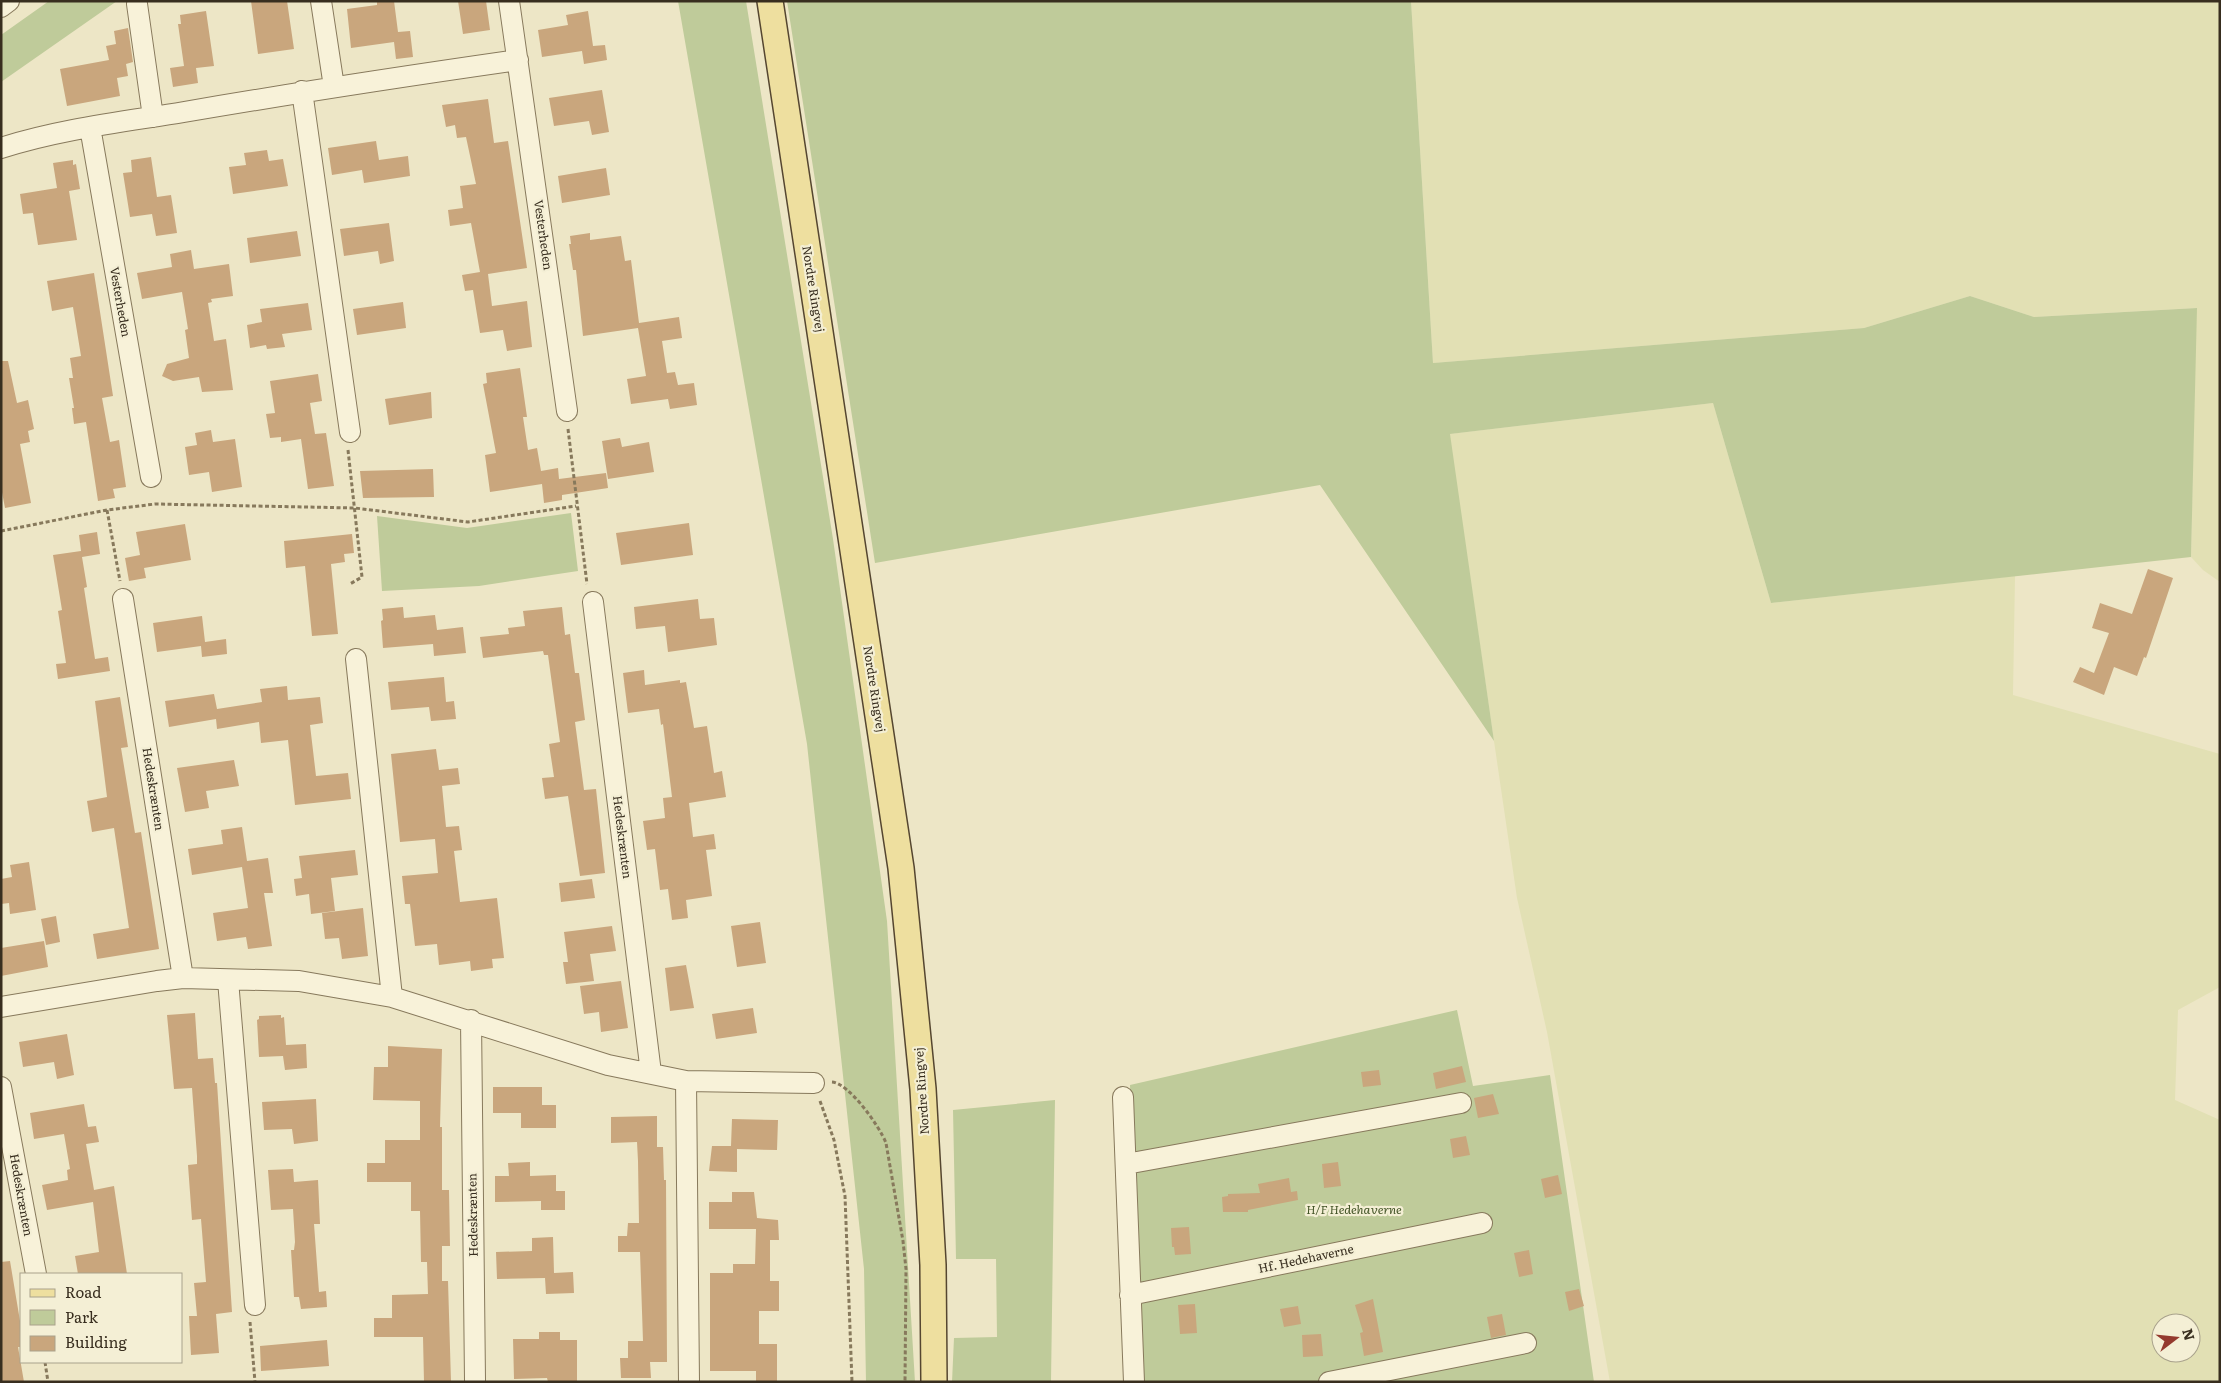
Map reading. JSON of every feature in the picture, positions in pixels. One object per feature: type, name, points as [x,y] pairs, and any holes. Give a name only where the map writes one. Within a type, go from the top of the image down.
[{"type":"main road","name":"Nordre Ringvej","points":[[770,1],[902,868],[923,1089],[933,1265],[934,1382]]},
{"type":"street","points":[[1,7],[9,1]]},
{"type":"street","points":[[321,1],[334,86]]},
{"type":"street","name":"Vesterheden","points":[[509,1],[568,411]]},
{"type":"street","points":[[137,4],[153,117]]},
{"type":"street","points":[[1,148],[90,126],[334,86],[518,60]]},
{"type":"street","points":[[302,92],[350,432]]},
{"type":"street","name":"Vesterheden","points":[[90,126],[151,477]]},
{"type":"street","name":"Hedeskrænten","points":[[123,599],[184,978]]},
{"type":"street","name":"Hedeskrænten","points":[[593,602],[651,1073]]},
{"type":"street","points":[[356,660],[392,997]]},
{"type":"street","points":[[1,1007],[184,978],[300,981],[392,997],[471,1020],[608,1065],[686,1081],[814,1084]]},
{"type":"street","points":[[228,980],[255,1305]]},
{"type":"street","name":"Hedeskrænten","points":[[471,1020],[475,1380]]},
{"type":"street","points":[[686,1081],[690,1382]]},
{"type":"street","name":"Hedeskrænten","points":[[1,1087],[36,1273]]},
{"type":"street","points":[[1124,1097],[1134,1382]]},
{"type":"street","points":[[1126,1164],[1461,1103]]},
{"type":"street","name":"Hf. Hedehaverne","points":[[1130,1295],[1482,1223]]},
{"type":"street","points":[[1329,1382],[1526,1343]]},
{"type":"path","points":[[568,411],[568,437],[576,506],[586,579],[593,602]]},
{"type":"path","points":[[350,432],[347,446],[362,577],[350,584]]},
{"type":"path","points":[[1,531],[107,510],[155,504],[355,508],[468,522],[576,506]]},
{"type":"path","points":[[107,510],[123,599]]},
{"type":"path","points":[[852,1382],[844,1196],[834,1140],[814,1084],[836,1082],[851,1092],[882,1132],[886,1142],[904,1241],[906,1269],[905,1382]]},
{"type":"path","points":[[255,1305],[250,1318],[255,1382]]},
{"type":"path","points":[[45,1363],[48,1382]]},
{"type":"shaded area","points":[[1411,1],[2220,1],[2220,582],[2203,570],[2191,557],[2196,308],[2034,317],[1970,296],[1864,328],[1433,363]]},
{"type":"shaded area","points":[[1713,403],[1771,603],[2015,576],[2013,695],[2220,754],[2220,987],[2178,1010],[2175,1100],[2220,1120],[2220,1382],[1610,1382],[1547,1032],[1517,898],[1449,434]]},
{"type":"green space","points":[[49,1],[117,1],[1,82],[1,35]]},
{"type":"green space","points":[[678,1],[746,1],[833,539],[887,921],[915,1382],[866,1382],[864,1269],[807,744]]},
{"type":"green space","points":[[787,1],[1411,1],[1433,363],[1864,328],[1970,296],[2034,317],[2197,308],[2191,557],[1771,603],[1713,403],[1450,434],[1494,741],[1320,485],[875,563]]},
{"type":"green space","points":[[571,513],[578,571],[479,586],[382,591],[377,516],[467,528]]},
{"type":"green space","name":"H/F Hedehaverne","points":[[1457,1010],[1473,1086],[1550,1075],[1594,1382],[1142,1382],[1130,1085]]},
{"type":"green space","points":[[1055,1100],[1051,1382],[952,1382],[954,1338],[997,1337],[996,1259],[956,1259],[953,1110]]},
{"type":"building","points":[[251,1],[287,1],[294,49],[258,54]]},
{"type":"building","points":[[377,1],[394,1],[398,32],[410,31],[413,57],[396,59],[394,42],[351,48],[347,9],[377,5]]},
{"type":"building","points":[[458,1],[486,1],[490,30],[463,34]]},
{"type":"building","points":[[206,11],[214,66],[196,68],[198,83],[173,87],[170,68],[184,66],[178,24],[181,24],[180,15]]},
{"type":"building","points":[[588,11],[593,46],[605,45],[607,60],[584,64],[582,51],[542,57],[538,30],[568,25],[566,15]]},
{"type":"building","points":[[128,28],[133,62],[126,64],[128,76],[117,78],[120,96],[67,106],[60,69],[109,60],[106,46],[116,44],[114,31]]},
{"type":"building","points":[[602,90],[609,132],[592,135],[589,121],[554,126],[549,98]]},
{"type":"building","points":[[488,99],[494,143],[508,141],[527,268],[488,274],[492,306],[527,301],[532,347],[507,351],[503,330],[480,333],[473,290],[465,291],[462,275],[480,272],[471,223],[450,226],[448,210],[463,208],[460,186],[476,184],[466,137],[457,138],[455,125],[446,127],[442,105]]},
{"type":"building","points":[[376,141],[379,160],[408,156],[410,176],[364,183],[362,170],[332,175],[328,148]]},
{"type":"building","points":[[267,150],[269,161],[283,159],[288,186],[233,194],[229,167],[246,165],[244,153]]},
{"type":"building","points":[[151,157],[157,197],[171,195],[177,233],[156,236],[152,214],[130,217],[123,173],[132,172],[131,160]]},
{"type":"building","points":[[73,160],[73,165],[76,164],[80,189],[69,191],[77,240],[38,245],[33,213],[23,214],[20,194],[57,188],[53,163]]},
{"type":"building","points":[[606,168],[610,195],[562,203],[558,176]]},
{"type":"building","points":[[389,223],[394,261],[380,264],[378,251],[344,256],[340,229]]},
{"type":"building","points":[[297,231],[301,256],[250,263],[247,238]]},
{"type":"building","points":[[590,233],[590,240],[621,236],[625,261],[631,260],[639,323],[679,317],[682,338],[662,341],[667,373],[675,372],[678,385],[694,383],[697,405],[670,409],[668,399],[631,404],[627,379],[646,376],[638,328],[583,336],[576,270],[573,270],[569,244],[571,244],[570,236]]},
{"type":"building","points":[[191,250],[194,269],[229,264],[233,296],[211,299],[212,302],[208,303],[214,341],[226,339],[233,390],[202,392],[199,377],[173,381],[162,376],[167,364],[189,358],[185,330],[188,329],[182,292],[142,299],[137,273],[172,267],[170,254]]},
{"type":"building","points":[[94,273],[113,396],[102,398],[110,442],[119,440],[126,487],[113,489],[115,498],[98,501],[86,422],[74,424],[72,408],[74,408],[69,378],[73,378],[70,358],[81,356],[73,307],[52,311],[47,281]]},
{"type":"building","points":[[403,302],[406,328],[357,335],[353,309]]},
{"type":"building","points":[[308,303],[312,330],[282,334],[285,347],[267,349],[266,345],[250,348],[247,325],[262,322],[260,309]]},
{"type":"building","points":[[1,361],[8,361],[17,403],[28,400],[34,429],[28,431],[30,442],[20,444],[31,503],[5,508],[1,487]]},
{"type":"building","points":[[520,368],[527,417],[523,417],[528,450],[537,448],[541,471],[558,468],[559,479],[606,473],[608,488],[562,495],[562,500],[544,503],[542,484],[490,492],[485,455],[496,453],[483,384],[487,383],[486,373]]},
{"type":"building","points":[[318,374],[322,401],[310,403],[315,434],[326,433],[334,486],[308,489],[301,439],[281,442],[281,437],[270,438],[266,414],[275,413],[270,381]]},
{"type":"building","points":[[431,392],[432,418],[389,425],[385,399]]},
{"type":"building","points":[[211,430],[213,442],[235,439],[242,487],[212,492],[209,472],[189,475],[185,447],[197,445],[195,433]]},
{"type":"building","points":[[620,438],[622,447],[649,442],[654,472],[608,479],[602,441]]},
{"type":"building","points":[[433,469],[434,497],[363,498],[360,471]]},
{"type":"building","points":[[689,523],[693,555],[621,565],[616,533]]},
{"type":"building","points":[[185,524],[191,560],[144,568],[146,578],[129,581],[125,558],[140,555],[136,532]]},
{"type":"building","points":[[97,532],[100,554],[82,557],[87,587],[84,588],[95,659],[108,657],[110,671],[58,679],[56,664],[66,663],[58,611],[62,610],[53,555],[81,551],[79,535]]},
{"type":"building","points":[[352,534],[354,553],[344,554],[345,562],[331,564],[338,634],[312,636],[305,566],[286,568],[284,541]]},
{"type":"building","points":[[2148,569],[2173,578],[2146,658],[2144,657],[2137,676],[2114,667],[2104,695],[2073,682],[2080,667],[2094,673],[2109,633],[2092,628],[2100,603],[2132,614]]},
{"type":"building","points":[[698,599],[700,619],[714,618],[717,645],[668,652],[665,626],[636,629],[634,607]]},
{"type":"building","points":[[403,607],[404,618],[435,615],[437,630],[463,627],[466,653],[434,656],[433,644],[383,648],[382,609]]},
{"type":"building","points":[[562,607],[565,635],[570,634],[575,673],[579,673],[585,720],[575,722],[584,790],[596,789],[605,873],[580,876],[568,796],[545,799],[542,778],[554,777],[549,744],[560,742],[548,655],[544,655],[543,651],[483,658],[480,637],[509,634],[508,628],[525,626],[523,611]]},
{"type":"building","points":[[202,616],[205,642],[226,639],[227,654],[202,657],[201,646],[157,652],[153,623]]},
{"type":"building","points":[[644,670],[645,685],[680,680],[680,683],[686,682],[694,728],[707,726],[714,773],[722,771],[726,797],[689,803],[693,837],[714,834],[716,849],[706,850],[712,896],[686,900],[688,918],[672,920],[668,889],[660,890],[655,849],[647,850],[643,821],[665,818],[663,798],[672,797],[663,724],[661,725],[659,709],[628,713],[623,673]]},
{"type":"building","points":[[444,677],[446,702],[454,701],[456,719],[431,721],[429,707],[391,710],[388,682]]},
{"type":"building","points":[[287,686],[288,700],[320,697],[323,723],[310,725],[316,776],[348,773],[351,799],[295,805],[288,740],[261,743],[259,722],[217,729],[216,719],[169,727],[165,701],[214,694],[217,709],[262,702],[260,689]]},
{"type":"building","points":[[120,697],[128,747],[121,748],[135,833],[141,832],[159,949],[97,959],[93,934],[129,928],[114,828],[92,832],[87,801],[107,797],[95,701]]},
{"type":"building","points":[[436,749],[439,770],[458,768],[460,784],[442,786],[446,827],[459,826],[462,850],[454,851],[460,902],[497,898],[504,958],[492,959],[493,968],[471,971],[470,961],[439,965],[437,944],[415,946],[410,904],[405,904],[402,876],[438,873],[435,839],[400,842],[391,754]]},
{"type":"building","points":[[234,760],[239,786],[206,791],[209,808],[185,812],[177,768]]},
{"type":"building","points":[[242,827],[247,861],[268,858],[273,893],[264,893],[272,946],[248,949],[246,937],[217,941],[213,913],[248,908],[242,867],[192,875],[188,849],[223,844],[221,830]]},
{"type":"building","points":[[355,850],[358,875],[331,878],[335,911],[311,914],[309,894],[296,896],[294,879],[302,878],[299,856]]},
{"type":"building","points":[[29,862],[36,910],[10,914],[9,903],[1,904],[1,879],[12,877],[10,865]]},
{"type":"building","points":[[592,879],[595,898],[561,902],[559,883]]},
{"type":"building","points":[[363,908],[368,956],[342,959],[339,938],[325,939],[322,913]]},
{"type":"building","points":[[56,916],[60,942],[46,945],[41,919]]},
{"type":"building","points":[[760,922],[766,963],[737,967],[731,926]]},
{"type":"building","points":[[612,926],[616,951],[590,954],[594,981],[566,984],[563,962],[568,962],[564,932]]},
{"type":"building","points":[[44,941],[48,967],[1,976],[1,948]]},
{"type":"building","points":[[686,965],[694,1008],[670,1011],[665,968]]},
{"type":"building","points":[[621,981],[628,1028],[601,1032],[599,1012],[584,1014],[580,986]]},
{"type":"building","points":[[753,1008],[757,1033],[716,1039],[712,1014]]},
{"type":"building","points":[[195,1013],[198,1059],[213,1058],[215,1083],[217,1083],[232,1312],[216,1314],[219,1353],[191,1355],[189,1316],[197,1316],[194,1283],[206,1282],[201,1219],[192,1220],[188,1165],[197,1164],[192,1088],[174,1089],[167,1015]]},
{"type":"building","points":[[281,1015],[281,1018],[284,1017],[286,1045],[306,1044],[307,1068],[285,1070],[283,1056],[259,1057],[257,1020],[259,1016]]},
{"type":"building","points":[[67,1034],[74,1075],[57,1079],[54,1062],[23,1067],[19,1042]]},
{"type":"building","points":[[388,1046],[442,1049],[440,1127],[442,1127],[442,1190],[449,1190],[450,1246],[442,1246],[442,1281],[448,1281],[451,1382],[424,1382],[423,1337],[374,1337],[374,1318],[392,1318],[392,1295],[428,1294],[427,1262],[421,1262],[420,1211],[411,1211],[411,1182],[367,1182],[367,1163],[385,1163],[385,1140],[420,1140],[420,1101],[373,1100],[374,1067],[388,1067]]},
{"type":"building","points":[[1462,1066],[1466,1082],[1436,1089],[1433,1073]]},
{"type":"building","points":[[1379,1070],[1381,1085],[1363,1087],[1361,1072]]},
{"type":"building","points":[[493,1087],[542,1087],[542,1105],[556,1105],[556,1128],[521,1128],[521,1113],[493,1113]]},
{"type":"building","points":[[1493,1094],[1499,1114],[1478,1118],[1474,1098]]},
{"type":"building","points":[[316,1099],[318,1141],[294,1144],[292,1129],[264,1130],[262,1102]]},
{"type":"building","points":[[84,1104],[88,1127],[96,1126],[99,1142],[86,1144],[94,1190],[114,1186],[127,1273],[78,1273],[75,1256],[99,1252],[93,1202],[47,1210],[42,1185],[68,1180],[67,1170],[70,1169],[64,1134],[34,1139],[30,1113]]},
{"type":"building","points":[[657,1116],[657,1147],[663,1147],[664,1180],[666,1180],[667,1362],[650,1362],[651,1378],[621,1378],[620,1358],[628,1358],[628,1341],[643,1341],[640,1252],[618,1252],[618,1236],[627,1236],[628,1223],[639,1223],[638,1161],[637,1142],[611,1143],[611,1117]]},
{"type":"building","points":[[732,1119],[778,1120],[777,1150],[737,1149],[737,1172],[709,1171],[712,1146],[731,1146]]},
{"type":"building","points":[[1466,1136],[1470,1155],[1453,1158],[1450,1139]]},
{"type":"building","points":[[530,1162],[530,1176],[556,1175],[556,1191],[565,1191],[565,1210],[541,1210],[541,1201],[495,1202],[495,1176],[509,1176],[508,1163]]},
{"type":"building","points":[[1338,1162],[1341,1186],[1324,1188],[1322,1164]]},
{"type":"building","points":[[293,1169],[294,1182],[318,1180],[320,1224],[314,1224],[319,1292],[326,1291],[327,1307],[301,1309],[299,1297],[294,1297],[291,1250],[294,1250],[295,1242],[293,1209],[271,1210],[268,1170]]},
{"type":"building","points":[[1558,1175],[1562,1194],[1545,1198],[1541,1179]]},
{"type":"building","points":[[1289,1178],[1291,1192],[1297,1191],[1298,1200],[1248,1210],[1248,1212],[1223,1212],[1222,1197],[1228,1196],[1228,1194],[1260,1193],[1258,1184]]},
{"type":"building","points":[[732,1192],[754,1192],[757,1218],[778,1220],[779,1240],[770,1240],[770,1281],[779,1281],[779,1311],[759,1311],[759,1344],[777,1344],[777,1382],[756,1382],[756,1371],[710,1371],[710,1273],[733,1273],[733,1264],[755,1264],[756,1229],[709,1229],[709,1202],[732,1202]]},
{"type":"building","points":[[1189,1227],[1191,1254],[1175,1255],[1174,1247],[1172,1247],[1171,1228]]},
{"type":"building","points":[[553,1237],[554,1273],[573,1272],[574,1293],[546,1294],[545,1278],[497,1279],[496,1252],[532,1251],[532,1238]]},
{"type":"building","points":[[1529,1250],[1533,1274],[1519,1277],[1514,1253]]},
{"type":"building","points":[[10,1261],[20,1321],[20,1347],[18,1347],[24,1382],[1,1382],[1,1262]]},
{"type":"building","points":[[1579,1289],[1584,1306],[1569,1311],[1565,1292]]},
{"type":"building","points":[[1373,1299],[1383,1352],[1364,1356],[1360,1333],[1363,1332],[1355,1305]]},
{"type":"building","points":[[1195,1304],[1197,1333],[1180,1334],[1178,1305]]},
{"type":"building","points":[[1298,1306],[1301,1324],[1284,1327],[1280,1309]]},
{"type":"building","points":[[1502,1314],[1506,1335],[1491,1338],[1487,1317]]},
{"type":"building","points":[[539,1332],[560,1332],[560,1340],[577,1340],[577,1382],[548,1382],[547,1378],[514,1379],[513,1339],[539,1339]]},
{"type":"building","points":[[1321,1334],[1323,1356],[1303,1357],[1302,1335]]},
{"type":"building","points":[[327,1340],[329,1366],[261,1371],[260,1346]]}]
